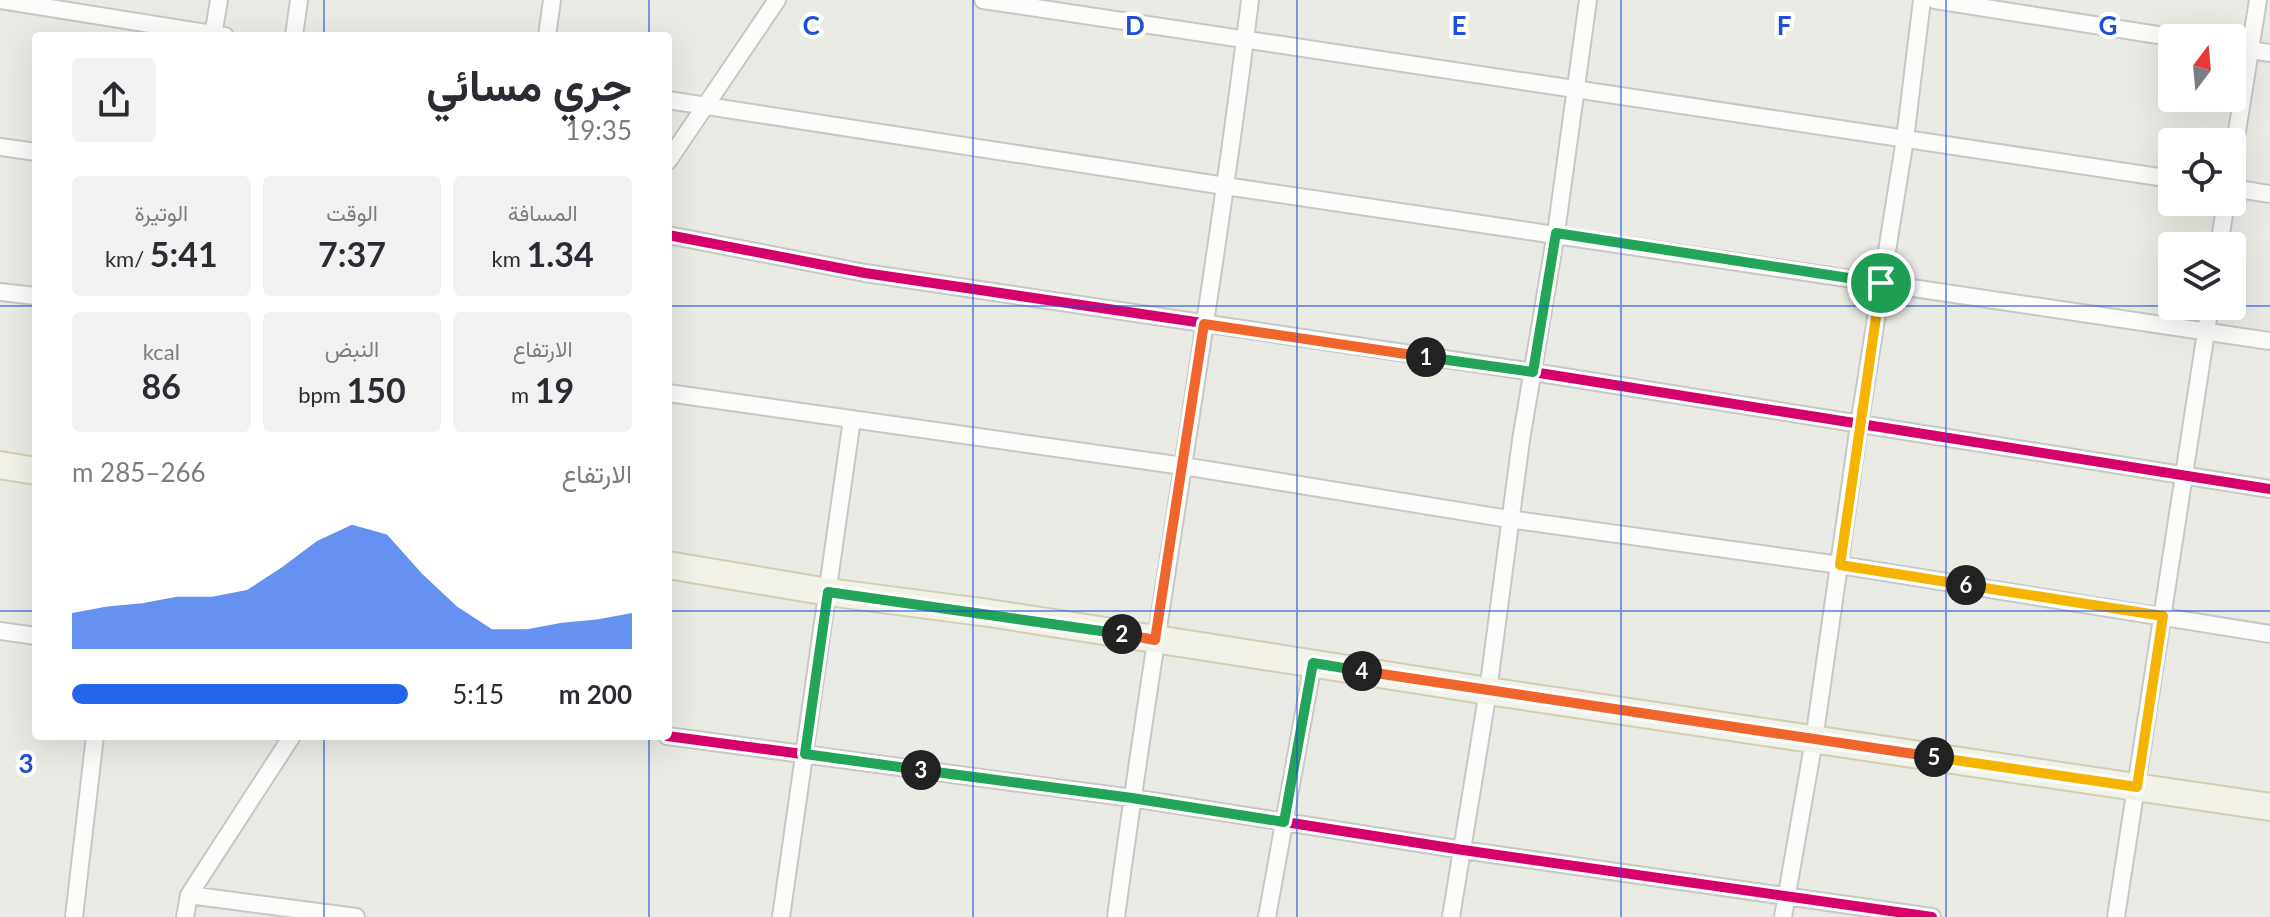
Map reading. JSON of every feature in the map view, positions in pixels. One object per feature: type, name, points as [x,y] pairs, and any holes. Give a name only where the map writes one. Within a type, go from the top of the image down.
[{"type":"main road","points":[[0,465],[32,470]]},
{"type":"main road","points":[[672,566],[828,592],[989,613],[1488,691],[2270,807]]},
{"type":"street","points":[[0,0],[198,32]]},
{"type":"street","points":[[217,32],[219,0]]},
{"type":"street","points":[[295,32],[299,0]]},
{"type":"street","points":[[548,32],[552,0]]},
{"type":"street","points":[[672,155],[777,0]]},
{"type":"street","points":[[983,0],[1245,42],[1575,88],[2158,177]]},
{"type":"street","points":[[1116,917],[1250,0]]},
{"type":"street","points":[[1451,917],[1488,691],[1509,519],[1556,233],[1588,0]]},
{"type":"street","points":[[1783,917],[1814,740],[1859,425],[1905,139],[1922,0]]},
{"type":"street","points":[[1935,0],[2158,35]]},
{"type":"street","points":[[2238,128],[2258,0]]},
{"type":"street","points":[[2246,49],[2270,53]]},
{"type":"street","points":[[672,101],[2270,341]]},
{"type":"street","points":[[0,147],[32,151]]},
{"type":"street","points":[[2246,190],[2270,194]]},
{"type":"street","points":[[672,236],[865,273],[1533,372],[2270,489]]},
{"type":"street","points":[[0,292],[32,296]]},
{"type":"street","points":[[2116,917],[2208,320]]},
{"type":"street","points":[[672,394],[1183,466],[1509,519],[1840,565],[2270,634]]},
{"type":"street","points":[[781,917],[852,419]]},
{"type":"street","points":[[0,631],[32,635]]},
{"type":"street","points":[[1267,917],[1313,663]]},
{"type":"street","points":[[672,737],[1132,798],[1463,850],[1932,917]]},
{"type":"street","points":[[74,917],[95,740]]},
{"type":"street","points":[[185,917],[189,895],[289,740]]},
{"type":"street","points":[[189,895],[356,917]]},
{"type":"cycle path","points":[[672,236],[865,273],[1533,372],[2270,489]]},
{"type":"cycle path","points":[[672,737],[1132,798],[1463,850],[1932,917]]},
{"type":"route","points":[[1556,233],[1881,283],[1840,565],[2163,616],[2137,787],[1313,663],[1284,822],[805,754],[828,592],[989,613],[1155,640],[1204,324],[1533,372],[1556,233]]}]
